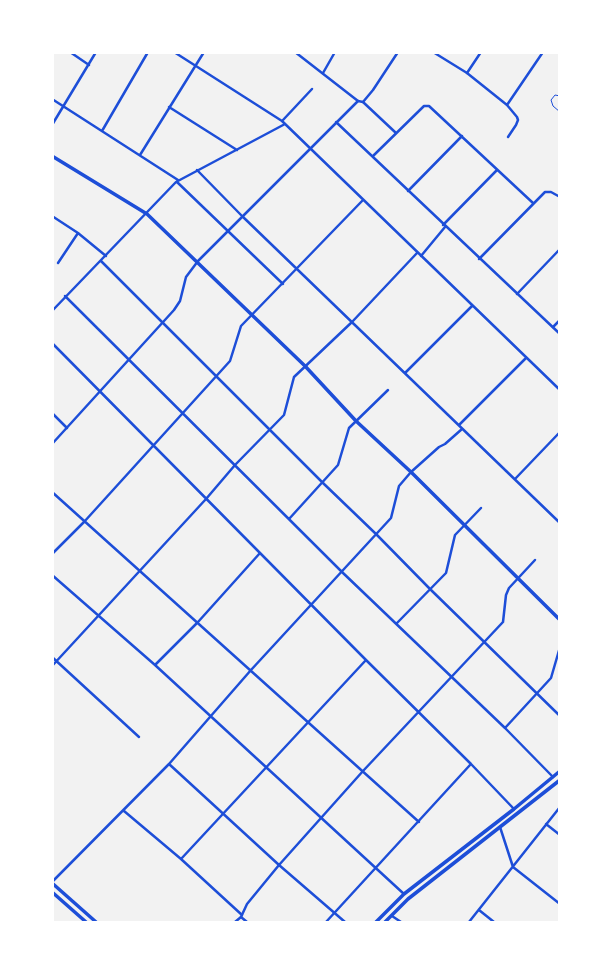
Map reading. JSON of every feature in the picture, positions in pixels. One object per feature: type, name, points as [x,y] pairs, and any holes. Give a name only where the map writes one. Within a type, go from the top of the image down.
[{"type":"main road","points":[[52,156],[147,214],[305,366],[356,421],[559,620]]},
{"type":"main road","points":[[376,922],[404,894],[559,771]]},
{"type":"main road","points":[[385,922],[408,899],[559,780]]},
{"type":"main road","points":[[52,883],[96,922]]},
{"type":"main road","points":[[52,892],[86,922]]},
{"type":"street","points":[[70,52],[89,65]]},
{"type":"street","points":[[52,125],[96,52]]},
{"type":"street","points":[[102,131],[148,52]]},
{"type":"street","points":[[174,52],[283,123],[559,390]]},
{"type":"street","points":[[140,155],[204,52]]},
{"type":"street","points":[[295,52],[396,133]]},
{"type":"street","points":[[323,73],[335,52]]},
{"type":"street","points":[[52,443],[163,323],[180,300],[186,277],[198,261],[336,122],[369,97],[398,52]]},
{"type":"street","points":[[433,52],[467,73],[507,105],[518,120],[508,137]]},
{"type":"street","points":[[467,73],[481,52]]},
{"type":"street","points":[[507,105],[543,52]]},
{"type":"street","points":[[52,311],[177,181],[283,123],[312,89]]},
{"type":"street","points":[[52,99],[177,181],[283,284]]},
{"type":"street","points":[[373,156],[427,105],[533,203]]},
{"type":"street","points":[[170,107],[237,149]]},
{"type":"street","points":[[336,122],[559,334]]},
{"type":"street","points":[[408,191],[463,136]]},
{"type":"street","points":[[52,666],[284,415],[295,377],[419,254],[498,169]]},
{"type":"street","points":[[197,170],[559,523]]},
{"type":"street","points":[[479,259],[533,203],[548,191],[558,198],[559,191]]},
{"type":"street","points":[[52,554],[230,361],[241,326],[363,200]]},
{"type":"street","points":[[52,216],[106,256]]},
{"type":"street","points":[[58,263],[78,233]]},
{"type":"street","points":[[517,294],[559,249]]},
{"type":"street","points":[[101,261],[559,716]]},
{"type":"street","points":[[65,296],[342,572],[553,777]]},
{"type":"street","points":[[405,373],[473,306]]},
{"type":"street","points":[[553,327],[559,320]]},
{"type":"street","points":[[52,343],[514,809]]},
{"type":"street","points":[[52,883],[169,764],[251,670],[391,519],[399,486],[411,472],[445,444],[527,358]]},
{"type":"street","points":[[289,519],[338,466],[349,428],[388,390]]},
{"type":"street","points":[[52,413],[67,428]]},
{"type":"street","points":[[514,479],[559,432]]},
{"type":"street","points":[[52,492],[419,822]]},
{"type":"street","points":[[397,624],[446,573],[455,535],[481,508]]},
{"type":"street","points":[[155,665],[260,553]]},
{"type":"street","points":[[235,922],[279,865],[450,676],[503,622],[509,588],[535,560]]},
{"type":"street","points":[[52,575],[155,665],[404,894]]},
{"type":"street","points":[[505,728],[551,678],[559,647]]},
{"type":"street","points":[[52,657],[139,737]]},
{"type":"street","points":[[181,859],[366,660]]},
{"type":"street","points":[[169,764],[345,922]]},
{"type":"street","points":[[326,922],[471,764]]},
{"type":"street","points":[[470,922],[559,807]]},
{"type":"street","points":[[123,810],[181,859],[247,922]]},
{"type":"street","points":[[546,824],[559,835]]},
{"type":"street","points":[[500,827],[513,867],[559,904]]},
{"type":"street","points":[[237,910],[247,904]]},
{"type":"street","points":[[479,911],[494,922]]},
{"type":"street","points":[[391,915],[401,922]]},
{"type":"lane","points":[[559,96],[555,95],[551,100],[559,112]]}]
